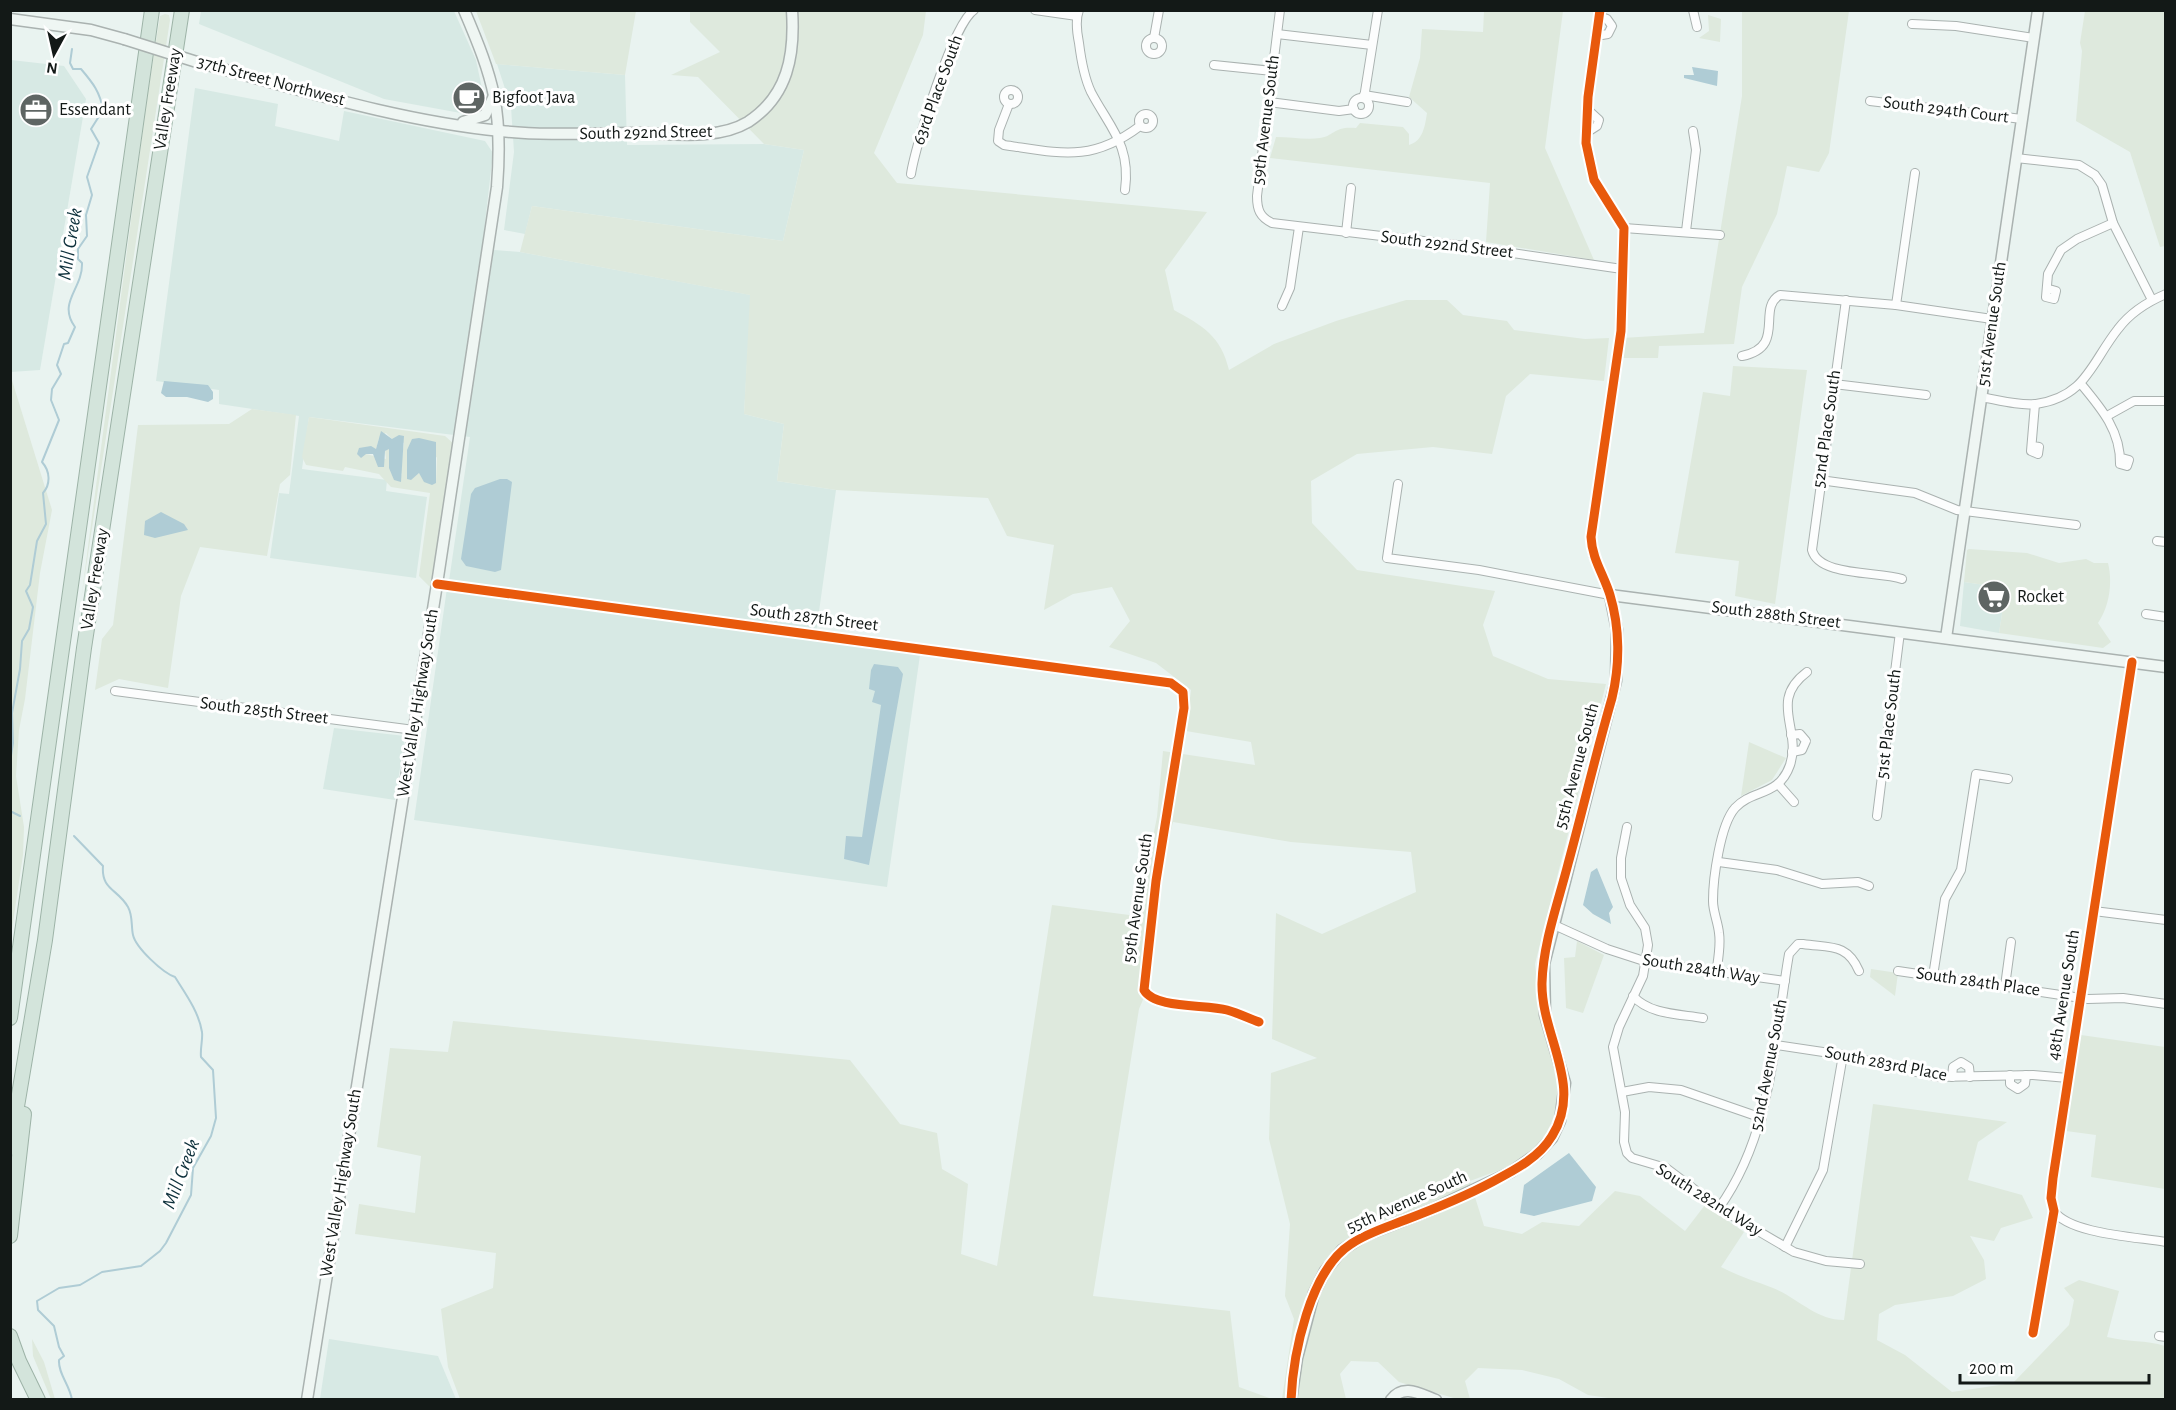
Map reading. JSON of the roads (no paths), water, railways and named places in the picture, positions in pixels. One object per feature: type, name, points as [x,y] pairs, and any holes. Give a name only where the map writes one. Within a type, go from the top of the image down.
[{"type":"highway","name":"Valley Freeway","points":[[10,1018],[152,10]]},
{"type":"highway","name":"Valley Freeway","points":[[10,1148],[45,940],[84,648],[182,10]]},
{"type":"highway","points":[[10,1236],[45,940]]},
{"type":"highway","points":[[10,1336],[38,1400]]},
{"type":"main road","name":"West Valley Highway South","points":[[307,1400],[492,226],[499,163],[499,131],[494,85],[464,10]]},
{"type":"main road","name":"South 292nd Street","points":[[499,131],[537,134],[720,132],[755,117],[779,91],[791,60],[792,10]]},
{"type":"main road","name":"51st Avenue South","points":[[1946,638],[2038,10]]},
{"type":"main road","name":"37th Street Northwest","points":[[10,19],[91,30],[300,90],[499,131]]},
{"type":"main road","points":[[454,123],[476,120],[485,115],[492,103],[494,85]]},
{"type":"main road","name":"South 288th Street","points":[[1610,595],[2166,667]]},
{"type":"main road","name":"55th Avenue South","points":[[1291,1400],[1297,1358],[1314,1293],[1325,1270],[1342,1250],[1365,1236],[1433,1209],[1496,1180],[1528,1161],[1552,1138],[1562,1113],[1565,1091],[1563,1070],[1543,1001],[1544,964],[1552,924],[1616,681],[1618,643],[1610,595]]},
{"type":"main road","points":[[1391,1400],[1396,1393],[1404,1390],[1436,1400]]},
{"type":"street","name":"63rd Place South","points":[[911,174],[920,132],[966,14],[974,10]]},
{"type":"street","points":[[1035,10],[1078,13],[1085,75],[1092,92],[1121,141],[1126,168],[1125,190]]},
{"type":"street","points":[[1154,38],[1159,10]]},
{"type":"street","name":"59th Avenue South","points":[[1272,224],[1259,213],[1257,206],[1280,10]]},
{"type":"street","points":[[1269,102],[1339,111],[1354,109],[1360,114],[1367,111],[1369,104],[1364,96],[1378,10]]},
{"type":"street","points":[[1693,10],[1697,27]]},
{"type":"street","points":[[1596,36],[1608,34],[1612,26],[1600,13]]},
{"type":"street","points":[[1600,13],[1586,133],[1588,159],[1594,180],[1624,228],[1720,235]]},
{"type":"street","points":[[1912,24],[1956,26],[2034,38]]},
{"type":"street","points":[[1277,34],[1372,45]]},
{"type":"street","points":[[1214,65],[1273,71]]},
{"type":"street","points":[[1354,109],[1356,100],[1364,96],[1407,102]]},
{"type":"street","name":"South 294th Court","points":[[1870,101],[2022,119]]},
{"type":"street","points":[[1009,104],[998,135],[998,141],[1004,145],[1078,153],[1093,152],[1121,141],[1140,126]]},
{"type":"street","points":[[1586,133],[1597,126],[1599,120],[1587,110]]},
{"type":"street","points":[[1686,231],[1696,150],[1693,131]]},
{"type":"street","points":[[2016,158],[2079,165],[2095,175],[2102,185],[2114,223],[2152,300]]},
{"type":"street","points":[[1896,305],[1915,173]]},
{"type":"street","points":[[1346,233],[1351,188]]},
{"type":"street","points":[[2049,289],[2048,274],[2061,250],[2077,239],[2114,223]]},
{"type":"street","name":"South 292nd Street","points":[[1272,224],[1457,245],[1622,269]]},
{"type":"street","points":[[1282,306],[1290,288],[1299,227]]},
{"type":"street","name":"55th Avenue South","points":[[1610,595],[1593,555],[1591,537],[1621,331],[1624,228]]},
{"type":"street","points":[[1981,397],[2035,404],[2064,396],[2081,384],[2117,330],[2134,312],[2166,294]]},
{"type":"street","points":[[1742,356],[1756,352],[1765,343],[1777,296],[1896,305],[1992,319]]},
{"type":"street","name":"52nd Place South","points":[[1846,300],[1812,541],[1816,559],[1832,568],[1902,579]]},
{"type":"street","points":[[1834,384],[1926,395]]},
{"type":"street","points":[[2081,384],[2107,416],[2122,458]]},
{"type":"street","points":[[2107,416],[2134,401],[2165,401]]},
{"type":"street","points":[[2033,446],[2031,438],[2035,404]]},
{"type":"street","points":[[1820,480],[1915,492],[1964,511],[2076,525]]},
{"type":"street","name":"South 288th Street","points":[[1398,484],[1387,558],[1479,570],[1610,595]]},
{"type":"street","name":"South 287th Street","points":[[437,584],[1168,682],[1183,692]]},
{"type":"street","points":[[2146,614],[2166,617]]},
{"type":"street","name":"51st Place South","points":[[1877,816],[1900,632]]},
{"type":"street","name":"48th Avenue South","points":[[2033,1333],[2054,1211],[2051,1189],[2132,662]]},
{"type":"street","points":[[1716,974],[1719,931],[1713,899],[1724,830],[1735,808],[1778,784],[1790,764],[1791,735],[1787,717],[1789,695],[1797,680],[1808,672]]},
{"type":"street","name":"South 285th Street","points":[[115,691],[414,730]]},
{"type":"street","name":"59th Avenue South","points":[[1183,692],[1184,708],[1156,881],[1144,990],[1153,998],[1163,1002],[1227,1010],[1259,1022]]},
{"type":"street","points":[[1791,735],[1800,734],[1806,741],[1802,750],[1792,752]]},
{"type":"street","points":[[1933,976],[1945,899],[1961,870],[1976,774],[2008,779]]},
{"type":"street","points":[[1778,784],[1794,802]]},
{"type":"street","points":[[1627,827],[1620,858],[1621,878],[1630,905],[1647,936],[1647,962],[1642,979],[1615,1036],[1613,1047],[1622,1092],[1649,1087],[1681,1090],[1762,1118]]},
{"type":"street","points":[[1719,862],[1777,870],[1822,884],[1858,882],[1869,886]]},
{"type":"street","points":[[2094,911],[2166,920]]},
{"type":"street","name":"South 284th Way","points":[[1552,924],[1607,949],[1647,962],[1716,974],[1785,981]]},
{"type":"street","points":[[2005,986],[2011,942]]},
{"type":"street","name":"52nd Avenue South","points":[[1719,1208],[1746,1162],[1762,1118],[1792,950],[1803,944],[1841,949],[1850,955],[1859,971]]},
{"type":"street","name":"South 284th Place","points":[[1898,971],[2081,998],[2123,998],[2166,1004]]},
{"type":"street","points":[[1633,996],[1643,1005],[1656,1010],[1703,1018]]},
{"type":"street","name":"South 283rd Place","points":[[1776,1045],[1843,1055],[1917,1073],[1952,1077],[2026,1075],[2068,1078]]},
{"type":"street","points":[[1785,1247],[1823,1170],[1843,1055]]},
{"type":"street","points":[[1952,1077],[1953,1067],[1961,1062],[1969,1067],[1970,1077]]},
{"type":"street","points":[[2010,1075],[2010,1084],[2018,1089],[2025,1084],[2026,1075]]},
{"type":"street","name":"South 282nd Way","points":[[1622,1092],[1627,1153],[1632,1158],[1666,1168],[1719,1208],[1785,1247],[1826,1261],[1860,1264]]},
{"type":"street","points":[[2054,1211],[2061,1220],[2073,1226],[2166,1242]]},
{"type":"water","points":[[1692,67],[1718,71],[1717,86],[1684,78],[1684,75],[1694,75]]},
{"type":"water","points":[[164,381],[208,385],[213,392],[213,399],[208,402],[187,397],[166,397],[161,393]]},
{"type":"water","points":[[381,431],[392,439],[399,435],[404,436],[401,482],[394,480],[389,468],[389,449],[385,451],[384,467],[378,467],[373,454],[366,454],[361,458],[357,454],[359,448],[371,446],[376,449]]},
{"type":"water","points":[[419,438],[436,442],[436,483],[432,485],[424,482],[419,473],[411,480],[407,479],[407,450],[412,439]]},
{"type":"water","points":[[500,479],[512,482],[501,570],[495,572],[466,566],[461,559],[471,494],[475,488]]},
{"type":"water","points":[[161,512],[184,524],[188,530],[155,538],[144,535],[145,521]]},
{"type":"water","points":[[874,664],[898,667],[903,674],[869,865],[844,859],[846,836],[862,837],[881,705],[872,702],[875,691],[869,689]]},
{"type":"water","points":[[1597,868],[1613,907],[1609,913],[1611,924],[1593,914],[1583,905],[1591,872]]},
{"type":"water","points":[[1569,1153],[1596,1187],[1592,1201],[1534,1216],[1520,1213],[1524,1185]]},
{"type":"waterway","name":"Mill Creek","points":[[10,762],[13,743],[12,713],[20,669],[22,641],[29,629],[33,607],[26,591],[30,585],[37,541],[46,524],[43,493],[48,478],[47,469],[42,462],[59,420],[51,400],[52,389],[61,374],[57,365],[64,344],[68,343],[75,327],[69,310],[81,272],[82,263],[78,259],[78,249],[87,236],[86,215],[92,195],[87,177],[99,143],[91,129],[103,110],[92,83],[81,69],[73,69],[70,63],[72,49]]},
{"type":"waterway","name":"Mill Creek","points":[[10,811],[20,816]]},
{"type":"waterway","name":"Mill Creek","points":[[72,1400],[60,1370],[59,1360],[64,1356],[59,1347],[54,1326],[38,1310],[37,1301],[59,1288],[80,1285],[102,1272],[141,1266],[160,1251],[191,1195],[193,1168],[211,1136],[216,1118],[213,1070],[201,1057],[202,1032],[195,1010],[175,977],[157,965],[139,946],[133,935],[130,910],[107,885],[103,866],[74,836]]},
{"type":"place","name":"Bigfoot Java","points":[[469,98]]},
{"type":"place","name":"Essendant","points":[[36,110]]},
{"type":"place","name":"Rocket","points":[[1994,597]]}]
